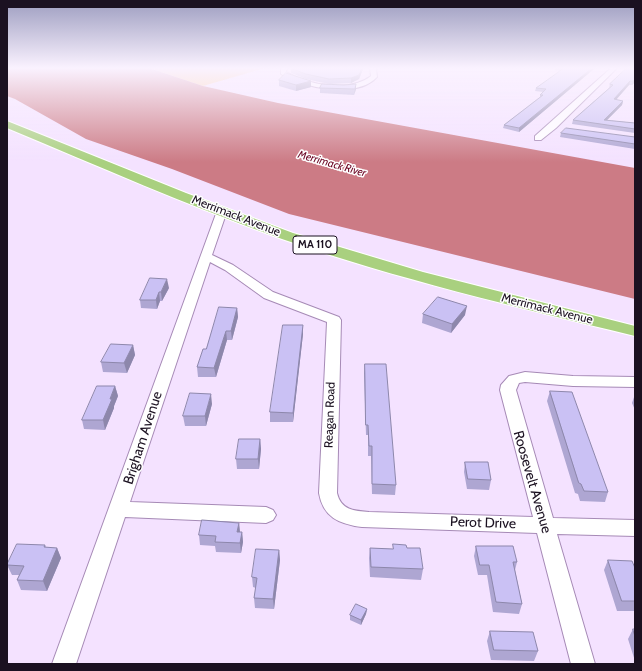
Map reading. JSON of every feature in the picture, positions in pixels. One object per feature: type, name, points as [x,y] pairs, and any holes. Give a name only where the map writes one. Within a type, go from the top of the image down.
[{"type":"main road","name":"Merrimack Avenue","points":[[7,124],[222,211],[289,236],[383,265],[635,331]]},
{"type":"street","points":[[538,138],[554,126],[582,99]]},
{"type":"street","points":[[554,126],[563,128]]},
{"type":"street","name":"Brigham Avenue","points":[[64,664],[119,509],[170,356],[222,211]]},
{"type":"street","name":"Reagan Road","points":[[206,257],[229,265],[260,290],[272,296],[334,320],[328,493],[330,504],[333,509]]},
{"type":"street","name":"Roosevelt Avenue","points":[[584,664],[508,395],[509,385],[514,379],[525,377],[595,382],[635,382]]},
{"type":"street","points":[[119,509],[266,516]]},
{"type":"street","name":"Perot Drive","points":[[333,509],[341,515],[359,519],[635,528]]},
{"type":"water","name":"Merrimack River","points":[[16,99],[262,99],[635,168],[635,299],[289,214],[172,169],[86,139]]},
{"type":"building","points":[[537,99],[554,99],[519,128],[504,125]]},
{"type":"building","points":[[597,99],[615,99],[623,101],[604,120],[635,123],[635,129],[573,120]]},
{"type":"building","points":[[566,128],[635,137],[635,144],[561,133]]},
{"type":"building","points":[[150,278],[167,279],[156,300],[140,300]]},
{"type":"building","points":[[438,297],[467,306],[452,324],[423,314]]},
{"type":"building","points":[[219,307],[237,308],[231,331],[226,331],[214,368],[197,367],[203,349],[206,349]]},
{"type":"building","points":[[283,325],[303,325],[293,413],[270,412]]},
{"type":"building","points":[[111,344],[133,345],[124,363],[101,362]]},
{"type":"building","points":[[365,364],[386,364],[396,485],[372,484],[372,446],[369,446],[368,425],[366,425]]},
{"type":"building","points":[[97,386],[115,386],[110,399],[112,399],[103,420],[82,420]]},
{"type":"building","points":[[550,391],[572,392],[608,492],[584,491],[579,483]]},
{"type":"building","points":[[190,393],[211,394],[205,416],[183,416]]},
{"type":"building","points":[[239,439],[260,439],[258,459],[236,459]]},
{"type":"building","points":[[465,462],[488,462],[491,480],[468,479]]},
{"type":"building","points":[[202,520],[239,523],[237,532],[242,532],[240,543],[215,542],[216,536],[199,535]]},
{"type":"building","points":[[17,544],[45,545],[44,547],[57,548],[43,581],[17,580],[24,566],[7,565]]},
{"type":"building","points":[[393,544],[406,545],[407,548],[420,548],[423,569],[371,567],[370,548],[393,549]]},
{"type":"building","points":[[476,546],[513,546],[517,562],[513,562],[522,604],[496,602],[489,565],[480,565]]},
{"type":"building","points":[[256,549],[279,550],[273,599],[254,598],[257,578],[252,577]]},
{"type":"building","points":[[608,560],[632,561],[635,568],[635,601],[622,601]]},
{"type":"building","points":[[356,604],[367,609],[361,620],[350,615]]},
{"type":"building","points":[[490,631],[533,632],[538,651],[494,650]]}]
